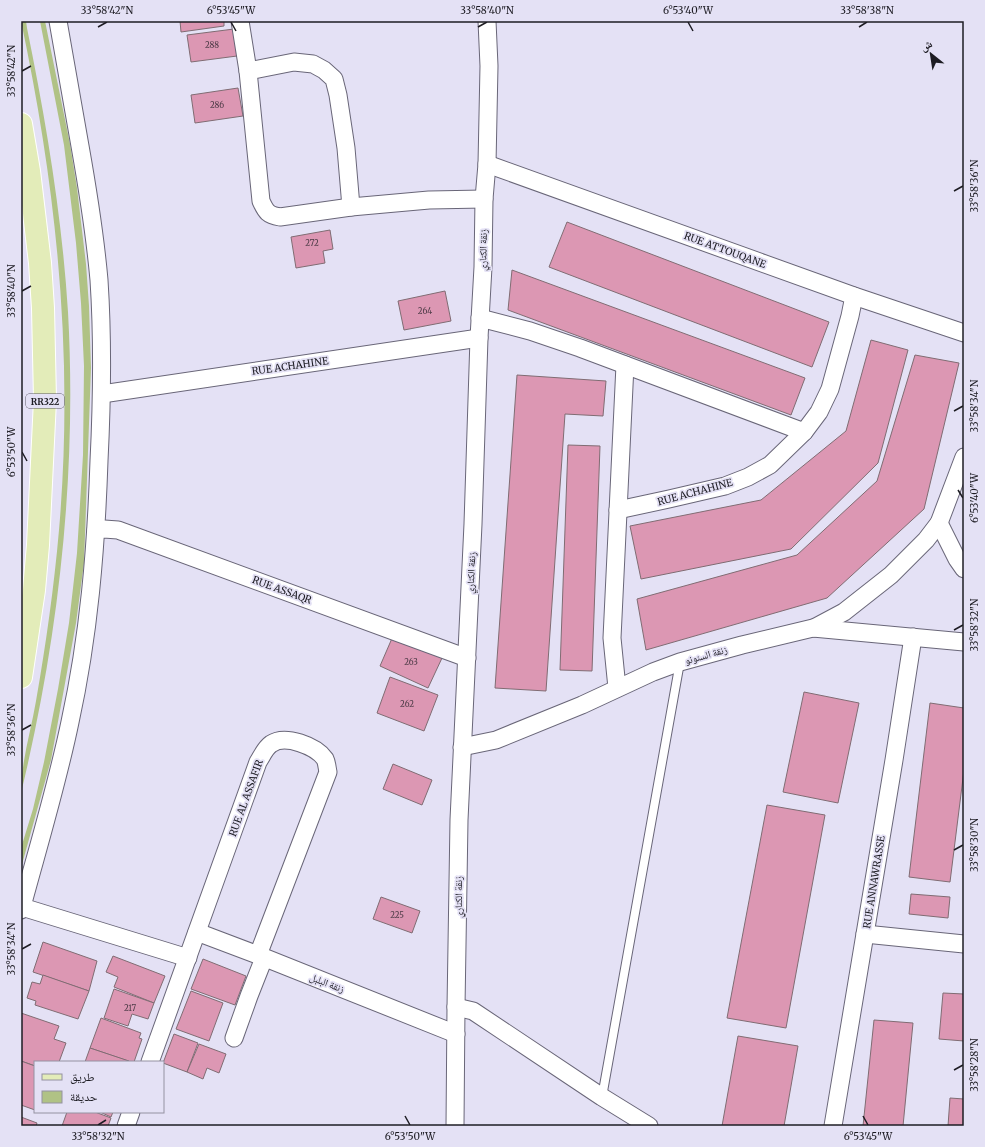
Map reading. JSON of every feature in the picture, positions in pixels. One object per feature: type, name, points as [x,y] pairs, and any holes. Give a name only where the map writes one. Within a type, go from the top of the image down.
[{"type":"main road","name":"RR322","points":[[21,124],[29,171],[40,262],[43,308],[45,400],[34,590],[21,678]]},
{"type":"street","points":[[58,21],[88,188],[96,250],[101,319],[102,394],[96,530],[89,607],[80,668],[74,706],[62,759],[21,908],[188,958]]},
{"type":"street","points":[[240,21],[248,71],[260,200],[264,208],[272,216],[280,217],[351,207],[429,200],[484,199]]},
{"type":"street","name":"زنقة الكناري","points":[[455,1126],[458,856],[474,517],[484,199],[487,164],[489,66],[486,21]]},
{"type":"street","points":[[248,71],[294,62],[314,64],[334,79],[346,148],[351,207]]},
{"type":"street","name":"RUE ATTOUQANE","points":[[487,164],[854,296],[964,333]]},
{"type":"street","name":"RUE ACHAHINE","points":[[618,510],[669,500],[725,486],[748,477],[770,464],[804,432],[819,412],[830,389],[854,296]]},
{"type":"street","points":[[480,318],[530,331],[804,432]]},
{"type":"street","name":"RUE ACHAHINE","points":[[102,394],[479,338]]},
{"type":"street","points":[[617,688],[612,638],[625,365]]},
{"type":"street","points":[[814,628],[844,612],[891,575],[926,540],[939,523],[964,456]]},
{"type":"street","points":[[939,523],[957,559],[964,569]]},
{"type":"street","name":"RUE ASSAQR","points":[[96,530],[118,530],[467,658]]},
{"type":"street","name":"زنقة السنونو","points":[[462,747],[496,740],[576,708],[653,672],[680,662],[742,644],[814,628],[964,642]]},
{"type":"street","name":"RUE ANNAWRASSE","points":[[833,1126],[893,768],[913,637]]},
{"type":"street","name":"RUE AL ASSAFIR","points":[[150,1061],[258,762],[264,751],[272,743],[280,740],[290,741],[300,743],[318,752],[326,761],[328,772],[304,832],[261,956]]},
{"type":"street","name":"زنقة البلبل","points":[[197,932],[456,1034]]},
{"type":"street","points":[[865,934],[964,944]]},
{"type":"street","points":[[234,1038],[261,956]]},
{"type":"street","points":[[456,1007],[473,1011],[602,1097],[649,1126]]},
{"type":"street","points":[[126,1126],[131,1113]]},
{"type":"lane","points":[[602,1097],[680,662]]},
{"type":"green space","points":[[21,21],[26,21],[41,98],[62,240],[68,312],[70,433],[67,494],[55,614],[46,674],[21,793],[21,781],[40,680],[55,573],[63,465],[64,401],[63,338],[53,211],[34,85]]},
{"type":"green space","points":[[40,21],[45,21],[70,144],[77,188],[86,264],[91,368],[84,563],[76,623],[51,760],[21,868],[21,848],[33,809],[44,762],[69,623],[77,553],[83,455],[84,366],[76,243],[64,145]]},
{"type":"building","points":[[180,21],[224,21],[224,26],[181,32]]},
{"type":"building","points":[[234,29],[237,56],[191,62],[187,35]]},
{"type":"building","points":[[238,88],[243,116],[195,123],[191,95]]},
{"type":"building","points":[[567,222],[829,322],[812,367],[549,267]]},
{"type":"building","points":[[330,230],[333,249],[323,251],[325,263],[296,268],[291,237]]},
{"type":"building","points":[[512,270],[805,378],[791,415],[508,310]]},
{"type":"building","points":[[445,291],[451,321],[404,330],[398,301]]},
{"type":"building","points":[[871,340],[908,350],[878,463],[791,549],[641,579],[630,526],[761,500],[846,431]]},
{"type":"building","points":[[915,355],[959,363],[924,509],[827,598],[646,650],[637,599],[797,555],[877,481]]},
{"type":"building","points":[[517,375],[606,381],[603,416],[565,414],[546,691],[495,688]]},
{"type":"building","points":[[568,445],[600,446],[592,671],[560,670]]},
{"type":"building","points":[[393,636],[442,658],[428,688],[380,666]]},
{"type":"building","points":[[390,677],[438,695],[424,731],[377,713]]},
{"type":"building","points":[[804,692],[859,703],[838,803],[783,792]]},
{"type":"building","points":[[930,703],[964,708],[964,770],[950,882],[909,877]]},
{"type":"building","points":[[393,764],[432,780],[422,805],[383,789]]},
{"type":"building","points":[[767,805],[825,815],[786,1028],[727,1018]]},
{"type":"building","points":[[911,894],[950,897],[948,918],[909,914]]},
{"type":"building","points":[[381,897],[420,911],[412,933],[373,919]]},
{"type":"building","points":[[43,942],[97,961],[89,991],[33,972]]},
{"type":"building","points":[[113,956],[165,976],[154,1003],[114,987],[118,977],[106,972]]},
{"type":"building","points":[[203,959],[246,976],[235,1005],[191,989]]},
{"type":"building","points":[[43,975],[89,991],[78,1019],[35,1005],[36,1001],[27,998],[32,982],[40,984]]},
{"type":"building","points":[[114,989],[154,1003],[148,1019],[132,1014],[128,1026],[104,1018]]},
{"type":"building","points":[[191,991],[223,1003],[209,1041],[176,1029]]},
{"type":"building","points":[[943,993],[964,994],[964,1041],[939,1039]]},
{"type":"building","points":[[21,1013],[59,1026],[54,1039],[66,1043],[59,1061],[34,1061],[34,1066],[21,1061]]},
{"type":"building","points":[[101,1018],[141,1033],[139,1038],[142,1039],[134,1061],[128,1061],[90,1048]]},
{"type":"building","points":[[874,1020],[913,1023],[903,1126],[863,1126]]},
{"type":"building","points":[[174,1034],[198,1043],[187,1072],[164,1063]]},
{"type":"building","points":[[738,1036],[798,1046],[784,1126],[722,1126]]},
{"type":"building","points":[[199,1044],[226,1054],[219,1073],[207,1068],[203,1079],[187,1072]]},
{"type":"building","points":[[90,1048],[129,1061],[85,1061]]},
{"type":"building","points":[[21,1061],[34,1066],[34,1110],[21,1105]]},
{"type":"building","points":[[950,1098],[964,1099],[964,1126],[948,1126]]},
{"type":"building","points":[[67,1113],[98,1113],[111,1118],[108,1126],[62,1126]]},
{"type":"building","points":[[102,1113],[113,1113],[111,1117]]},
{"type":"building","points":[[21,1117],[37,1123],[36,1126],[21,1126]]}]
